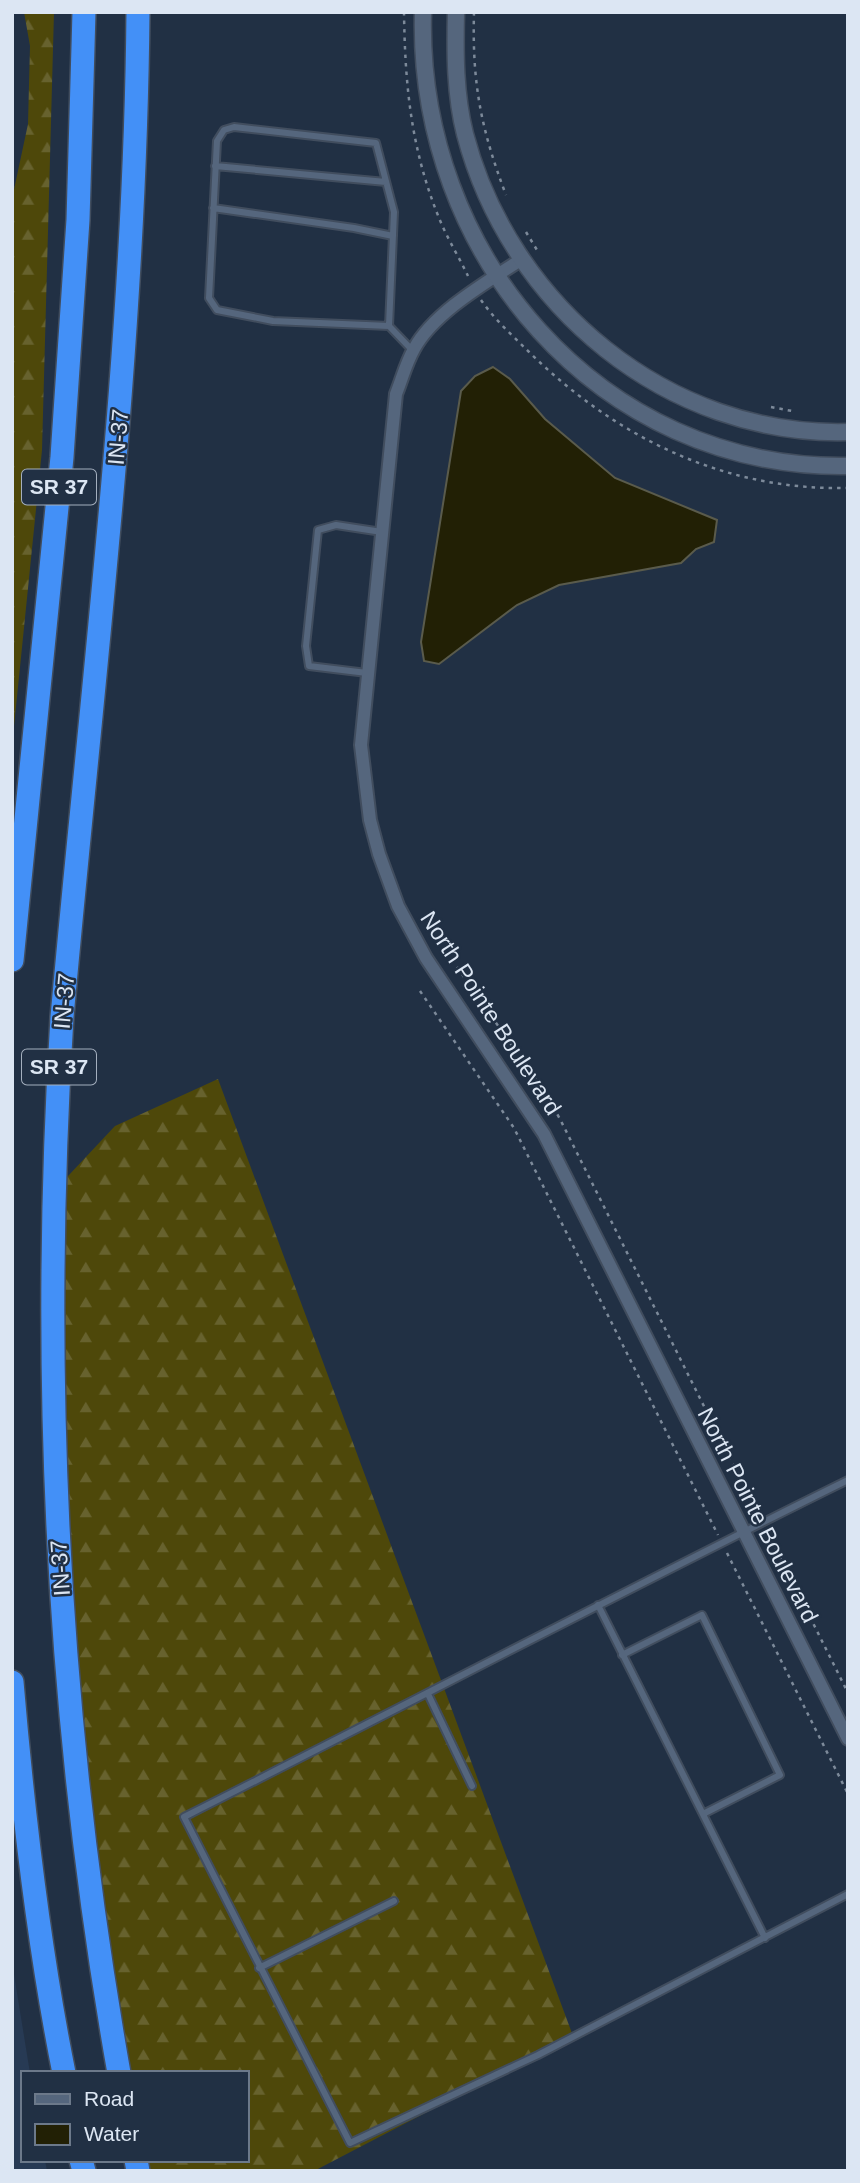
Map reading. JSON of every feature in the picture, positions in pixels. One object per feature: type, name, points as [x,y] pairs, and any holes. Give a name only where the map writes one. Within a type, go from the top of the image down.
[{"type":"highway","name":"SR 37","points":[[12,960],[62,457],[78,220],[84,12]]},
{"type":"highway","name":"IN-37","points":[[120,2071],[94,1916],[69,1702],[53,1454],[52,1279],[62,1017],[121,409],[132,219],[138,12]]},
{"type":"highway","points":[[12,1682],[29,1848],[64,2071]]},
{"type":"street","points":[[424,12],[426,93],[439,150],[465,220],[496,276],[525,315],[573,364],[627,403],[709,445],[811,467],[848,466]]},
{"type":"street","points":[[456,12],[456,70],[465,133],[483,186],[535,280],[597,342],[635,372],[686,400],[746,421],[822,433],[848,432]]},
{"type":"street","name":"North Pointe Boulevard","points":[[522,259],[429,327],[413,351],[396,394],[360,745],[370,820],[398,906],[426,958],[544,1134],[848,1740]]},
{"type":"lane","points":[[389,326],[394,212],[376,143],[234,127],[224,130],[217,141],[209,298],[217,310],[273,321],[389,326],[413,351]]},
{"type":"lane","points":[[215,166],[386,182]]},
{"type":"lane","points":[[213,208],[393,236]]},
{"type":"lane","points":[[367,673],[309,666],[306,646],[318,530],[336,525],[382,532]]},
{"type":"lane","points":[[848,1480],[721,1542],[184,1817],[350,2143],[538,2055],[848,1894]]},
{"type":"lane","points":[[598,1605],[765,1938]]},
{"type":"lane","points":[[622,1655],[702,1615],[780,1775],[703,1814]]},
{"type":"lane","points":[[428,1694],[472,1786]]},
{"type":"lane","points":[[259,1968],[394,1901]]},
{"type":"path","points":[[404,12],[408,105],[416,143],[426,185],[440,222],[465,270]]},
{"type":"path","points":[[474,12],[475,87],[483,128],[510,206]]},
{"type":"path","points":[[525,230],[540,253]]},
{"type":"path","points":[[770,407],[797,412]]},
{"type":"path","points":[[457,967],[545,1093],[560,1119],[848,1693]]},
{"type":"path","points":[[420,991],[514,1128],[848,1794]]},
{"type":"shaded area","points":[[12,1962],[30,2071],[21,2071],[21,2162],[45,2162],[47,2171],[12,2171]]},
{"type":"green space","points":[[24,12],[54,12],[42,450],[12,746],[12,199],[28,124],[30,46]]},
{"type":"green space","points":[[218,1079],[573,2036],[314,2171],[139,2171],[138,2162],[248,2162],[248,2071],[125,2071],[67,1671],[53,1192],[115,1126]]},
{"type":"water","points":[[493,367],[510,379],[545,419],[615,478],[717,520],[714,542],[696,549],[681,563],[559,585],[517,605],[439,664],[424,661],[421,642],[461,391],[475,376]]}]
